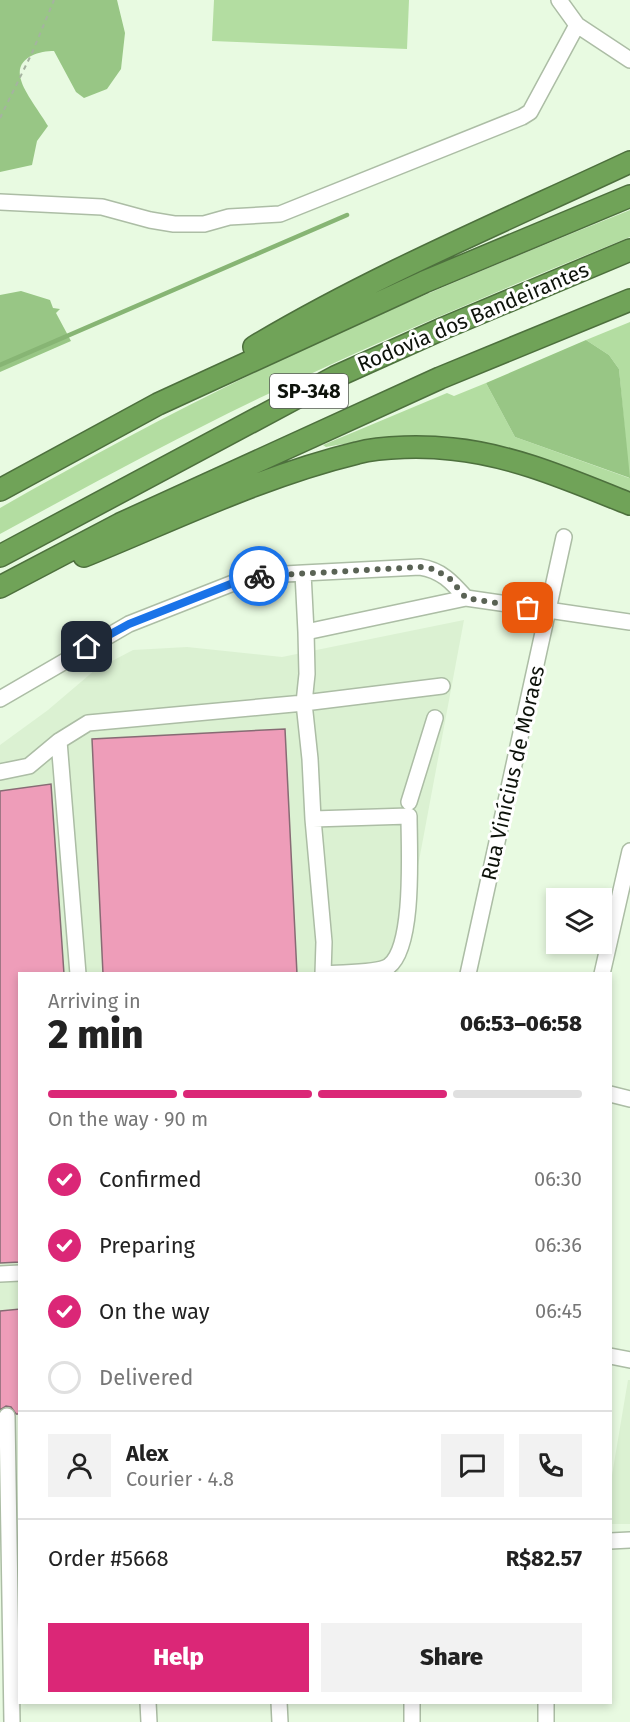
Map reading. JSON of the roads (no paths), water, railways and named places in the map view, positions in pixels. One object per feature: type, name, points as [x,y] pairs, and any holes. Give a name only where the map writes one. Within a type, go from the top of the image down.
[{"type":"highway","points":[[158,404],[290,325],[630,162]]},
{"type":"highway","name":"SP-348","points":[[0,490],[158,404],[424,282],[630,196]]},
{"type":"highway","name":"Rodovia dos Bandeirantes","points":[[0,556],[334,377],[630,250]]},
{"type":"highway","points":[[0,589],[120,524],[205,485],[440,378],[630,300]]},
{"type":"highway","points":[[0,589],[264,482],[358,452],[406,448],[452,448],[502,458],[553,474],[630,504]]},
{"type":"street","points":[[559,0],[577,25],[630,60]]},
{"type":"street","points":[[0,202],[102,207],[174,224],[204,224],[229,217],[280,214],[501,126],[530,112],[577,25]]},
{"type":"street","name":"Rua Vinícius de Moraes","points":[[468,972],[564,537]]},
{"type":"street","points":[[0,699],[129,624],[251,576],[420,567],[434,569],[450,579],[466,598]]},
{"type":"street","points":[[303,573],[308,674],[304,704],[324,942],[324,972]]},
{"type":"street","points":[[306,632],[466,598],[630,622]]},
{"type":"street","points":[[0,772],[29,766],[59,741],[88,723],[304,704],[442,686]]},
{"type":"street","points":[[409,802],[435,718]]},
{"type":"street","points":[[59,741],[78,972]]},
{"type":"street","points":[[313,819],[409,816],[409,913],[396,958],[381,970],[352,972]]},
{"type":"street","points":[[602,972],[630,851]]},
{"type":"street","points":[[612,1094],[630,1099]]},
{"type":"street","points":[[0,1274],[18,1273]]},
{"type":"street","points":[[612,1356],[630,1360]]},
{"type":"street","points":[[7,1416],[12,1722]]},
{"type":"street","points":[[612,1540],[630,1540]]},
{"type":"street","points":[[148,1704],[149,1722]]},
{"type":"street","points":[[279,1704],[280,1722]]},
{"type":"street","points":[[412,1704],[412,1722]]},
{"type":"street","points":[[546,1704],[546,1722]]},
{"type":"waterway","points":[[0,365],[347,215]]}]
